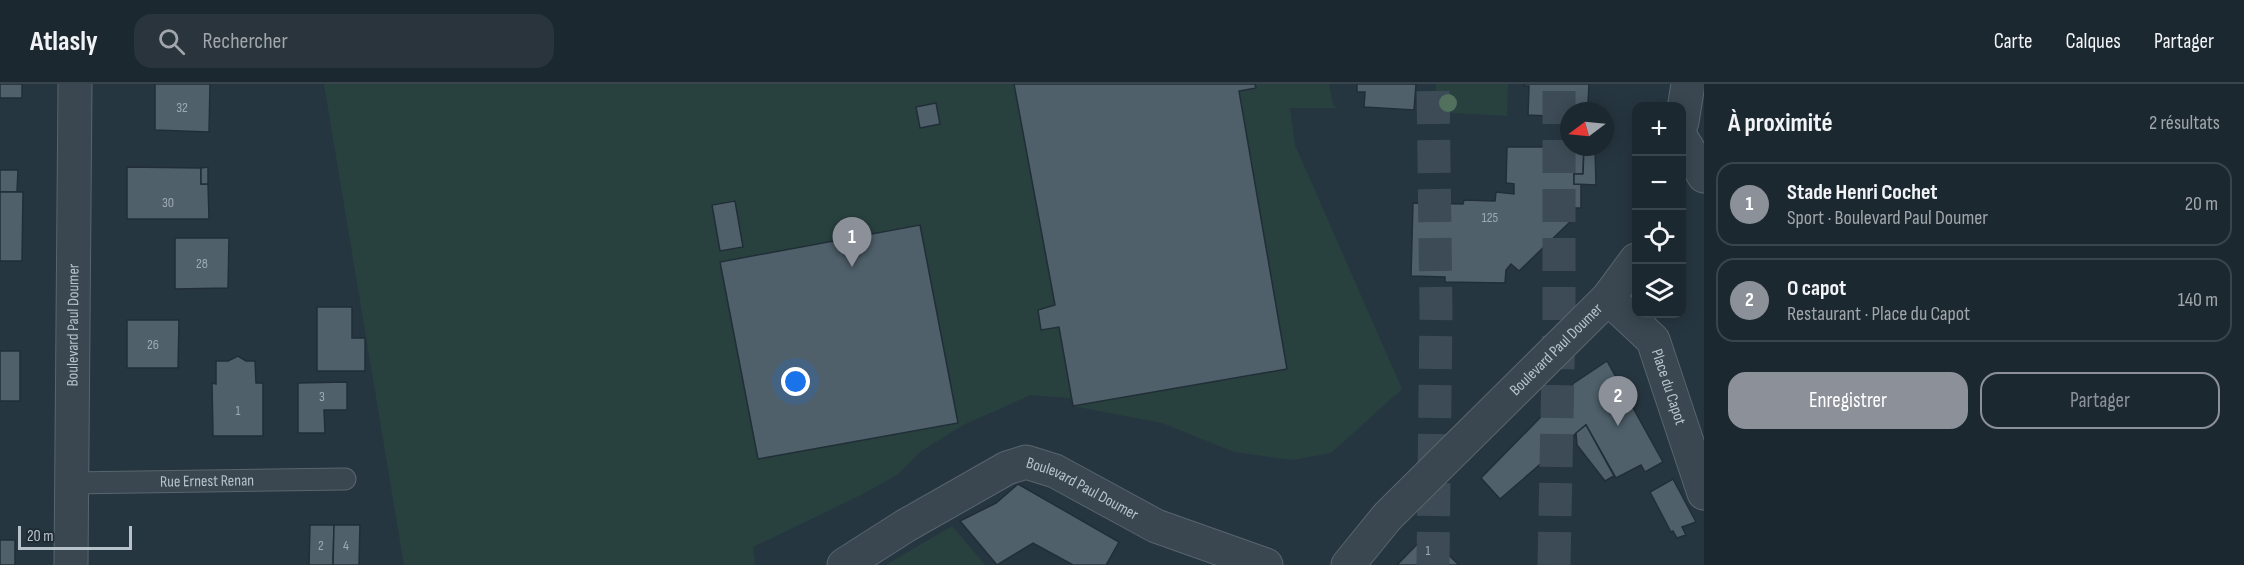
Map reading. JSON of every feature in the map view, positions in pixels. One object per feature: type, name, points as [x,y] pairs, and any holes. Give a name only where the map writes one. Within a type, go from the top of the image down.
[{"type":"street","name":"Boulevard Paul Doumer","points":[[71,565],[75,84]]},
{"type":"street","points":[[1685,102],[1688,84]]},
{"type":"street","points":[[1686,146],[1704,176]]},
{"type":"street","name":"Boulevard Paul Doumer","points":[[1348,565],[1387,517],[1608,298],[1633,264]]},
{"type":"street","name":"Place du Capot","points":[[1608,298],[1653,340],[1704,493]]},
{"type":"street","name":"Boulevard Paul Doumer","points":[[844,565],[905,526],[1007,468],[1026,462],[1055,471],[1156,526],[1266,565]]},
{"type":"lane","name":"Rue Ernest Renan","points":[[71,483],[345,479]]},
{"type":"green space","points":[[324,84],[1329,84],[1333,105],[1337,108],[1290,108],[1295,145],[1402,389],[1331,453],[1292,460],[1234,452],[1162,423],[1073,406],[1071,398],[1031,395],[963,425],[920,452],[897,475],[753,547],[755,565],[404,565]]},
{"type":"green space","points":[[1436,84],[1508,84],[1507,116],[1434,112]]},
{"type":"green space","points":[[952,526],[985,565],[886,565]]},
{"type":"building","points":[[0,84],[22,84],[22,98],[0,98]]},
{"type":"building","points":[[155,84],[210,84],[209,132],[155,130]]},
{"type":"building","points":[[1014,84],[1255,84],[1256,88],[1239,91],[1287,369],[1073,406],[1059,327],[1041,330],[1038,310],[1055,305]]},
{"type":"building","points":[[1357,84],[1416,84],[1414,110],[1364,107],[1365,92],[1357,92]]},
{"type":"building","points":[[1524,84],[1589,84],[1588,102],[1560,102],[1560,117],[1528,115],[1529,86],[1524,86]]},
{"type":"building","points":[[936,103],[940,124],[920,128],[916,107]]},
{"type":"building","points":[[1507,147],[1560,147],[1560,156],[1584,156],[1583,174],[1574,174],[1574,184],[1581,184],[1581,208],[1570,208],[1565,214],[1571,221],[1519,271],[1511,264],[1506,270],[1505,283],[1445,282],[1445,277],[1411,276],[1413,203],[1463,204],[1464,200],[1495,201],[1496,192],[1514,194],[1514,184],[1506,183]]},
{"type":"building","points":[[1584,156],[1595,156],[1596,185],[1574,184],[1574,174],[1583,174]]},
{"type":"building","points":[[127,167],[201,168],[201,184],[208,184],[209,219],[127,219]]},
{"type":"building","points":[[208,167],[208,184],[201,184],[201,168]]},
{"type":"building","points":[[0,170],[18,170],[17,192],[0,192]]},
{"type":"building","points":[[0,192],[23,192],[22,261],[0,261]]},
{"type":"building","points":[[735,201],[743,247],[720,251],[712,205]]},
{"type":"building","points":[[920,225],[958,423],[758,459],[720,262]]},
{"type":"building","points":[[175,238],[229,238],[228,288],[175,289]]},
{"type":"building","points":[[317,307],[352,307],[352,338],[365,338],[365,371],[317,371]]},
{"type":"building","points":[[127,320],[179,320],[178,368],[127,368]]},
{"type":"building","points":[[0,351],[20,351],[20,401],[0,401]]},
{"type":"building","points":[[238,356],[246,361],[255,361],[256,383],[263,383],[263,436],[213,436],[212,383],[216,384],[216,361],[228,361]]},
{"type":"building","points":[[1607,361],[1663,462],[1645,472],[1641,465],[1616,478],[1586,425],[1500,499],[1481,478],[1574,383]]},
{"type":"building","points":[[347,382],[347,410],[324,410],[325,433],[298,433],[298,383]]},
{"type":"building","points":[[1586,425],[1614,476],[1605,481],[1577,445],[1576,433]]},
{"type":"building","points":[[1673,479],[1696,522],[1682,527],[1686,535],[1677,538],[1673,531],[1671,532],[1650,492]]},
{"type":"building","points":[[1018,484],[1119,542],[1106,565],[1073,565],[1033,543],[997,565],[960,521],[996,503]]},
{"type":"building","points":[[310,525],[334,525],[333,565],[309,565]]},
{"type":"building","points":[[334,525],[360,525],[359,565],[333,565]]},
{"type":"building","points":[[1427,534],[1459,565],[1397,565]]},
{"type":"building","points":[[0,540],[15,540],[15,565],[0,565]]},
{"type":"tunnel","points":[[1433,84],[1436,312],[1433,565]]},
{"type":"tunnel","points":[[1554,565],[1559,321],[1559,84]]},
{"type":"place","name":"Stade Henri Cochet","points":[[852,267]]},
{"type":"place","name":"O capot","points":[[1618,426]]}]
